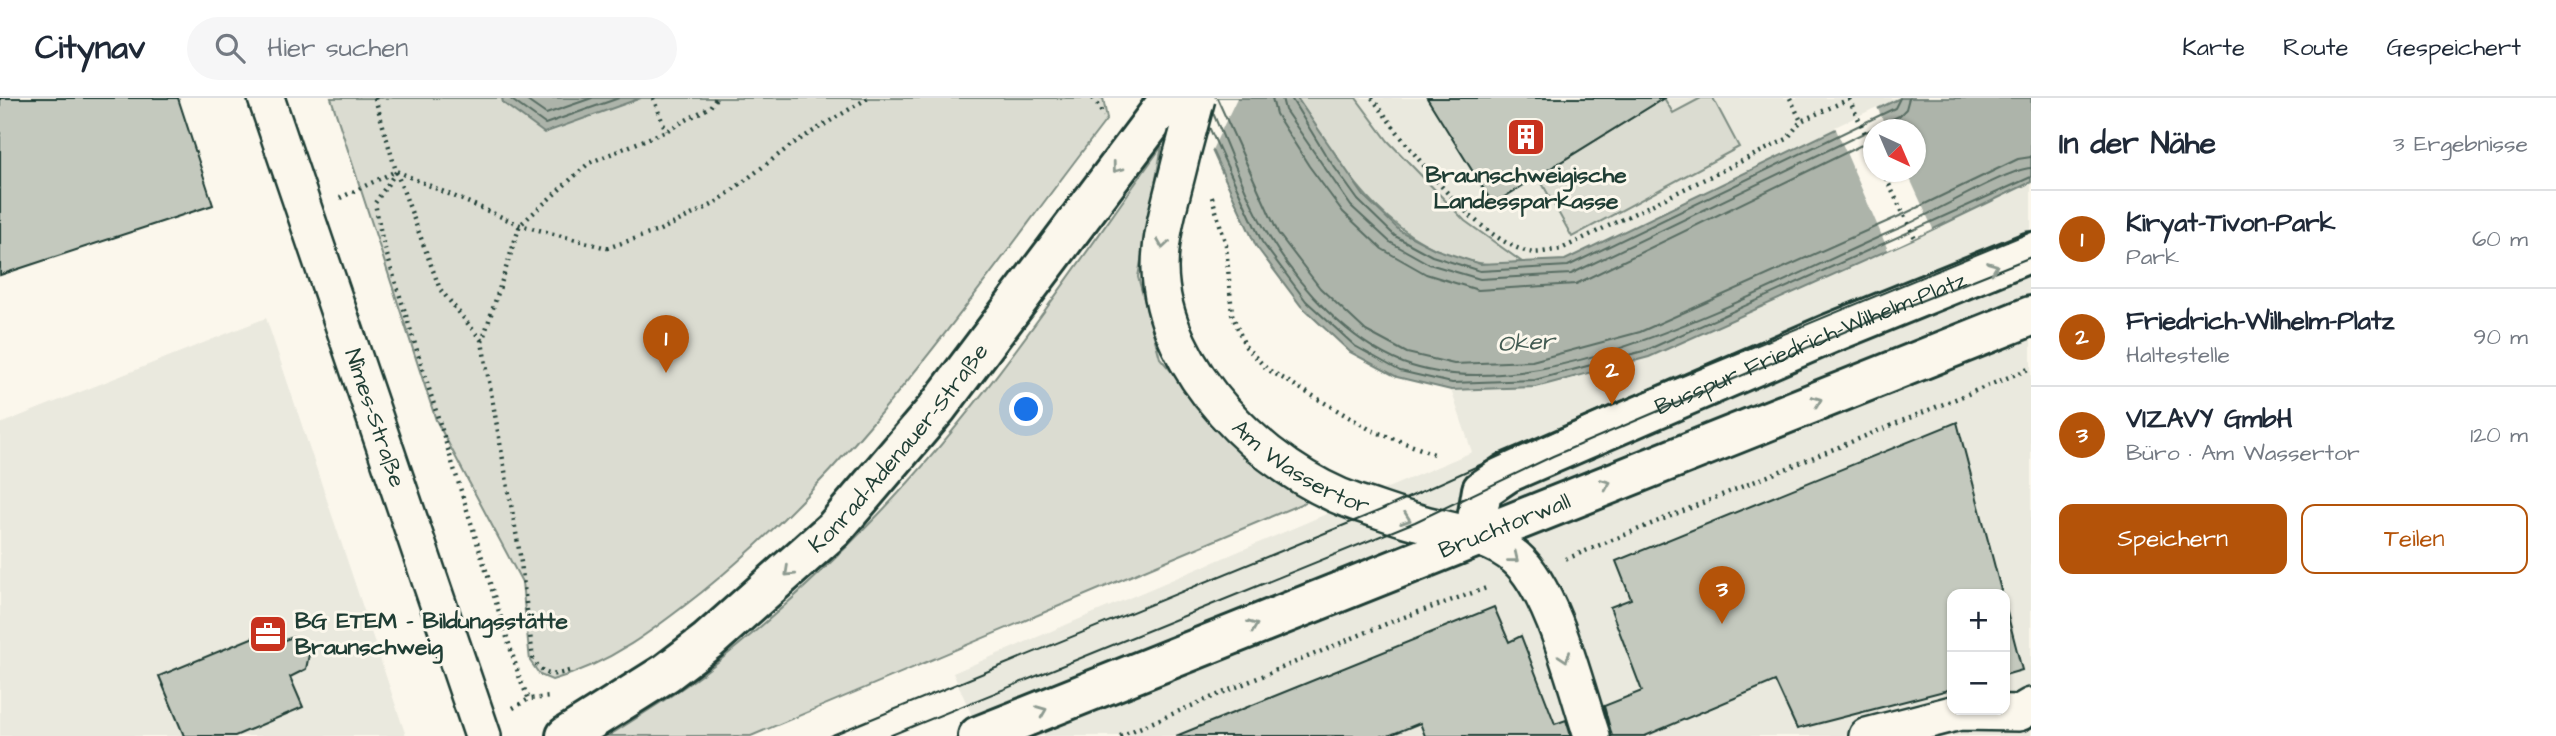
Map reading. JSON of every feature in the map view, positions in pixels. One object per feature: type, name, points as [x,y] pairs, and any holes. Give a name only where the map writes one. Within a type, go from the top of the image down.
[{"type":"main road","name":"Konrad-Adenauer-Straße","points":[[566,736],[666,673],[708,641],[834,529],[937,408],[1164,106]]},
{"type":"main road","name":"Busspur Friedrich-Wilhelm-Platz","points":[[1474,537],[1482,490],[1507,473],[1817,339],[2031,253]]},
{"type":"main road","name":"Bruchtorwall","points":[[978,736],[2031,316]]},
{"type":"street","name":"Nîmes-Straße","points":[[266,98],[483,736]]},
{"type":"street","name":"Am Wassertor","points":[[1197,98],[1165,227],[1160,268],[1164,308],[1175,341],[1203,385],[1243,430],[1300,475],[1357,503],[1474,537],[1515,557],[1531,573],[1543,593],[1592,736]]},
{"type":"street","points":[[1867,736],[1960,712],[2019,713],[2031,706]]},
{"type":"path","points":[[375,98],[396,171],[440,289],[482,342]]},
{"type":"path","points":[[653,98],[666,131]]},
{"type":"path","points":[[569,671],[551,676],[540,671],[533,658],[520,555],[482,342],[520,225],[589,163],[666,131],[710,107],[716,98]]},
{"type":"path","points":[[304,215],[396,171],[520,225],[607,248],[658,231],[714,204],[794,143],[868,98]]},
{"type":"path","points":[[1093,98],[1104,116]]},
{"type":"path","points":[[1372,98],[1430,175],[1468,213],[1502,238],[1530,252],[1561,249],[1787,139],[1801,121],[1849,98],[1863,130]]},
{"type":"path","points":[[1790,98],[1801,121]]},
{"type":"path","points":[[396,171],[375,203],[382,239],[521,682],[529,699]]},
{"type":"path","points":[[1888,182],[1915,238]]},
{"type":"path","points":[[1208,189],[1226,245],[1232,314],[1245,346],[1266,369],[1371,430],[1434,454]]},
{"type":"path","points":[[1119,736],[1393,621],[1531,573],[2031,368]]},
{"type":"path","points":[[550,696],[561,693]]},
{"type":"shaded area","points":[[331,98],[1103,98],[1107,119],[918,368],[816,486],[761,541],[667,619],[613,655],[552,680],[540,675],[530,661],[522,582],[436,420]]},
{"type":"shaded area","name":"Braunschweigische Landessparkasse","points":[[1297,98],[1900,98],[1565,260],[1480,264],[1330,151]]},
{"type":"shaded area","points":[[1297,98],[1356,98],[1388,141],[1465,221],[1522,262],[1484,264],[1447,254],[1419,240],[1394,222],[1371,201],[1351,177]]},
{"type":"shaded area","points":[[1664,98],[1673,113],[1701,98],[1713,98],[1739,147],[1572,237],[1538,176]]},
{"type":"shaded area","points":[[1162,146],[1138,277],[1160,358],[1233,444],[1308,501],[751,736],[608,736],[701,675],[748,638],[878,515],[955,428],[991,382]]},
{"type":"shaded area","points":[[2031,182],[2031,736],[981,736],[953,673],[1472,452],[1451,390],[1536,387],[1888,250]]},
{"type":"shaded area","points":[[266,318],[406,736],[0,736],[0,424]]},
{"type":"water","points":[[502,98],[641,98],[544,133],[503,103]]},
{"type":"water","name":"Oker","points":[[1188,98],[1297,98],[1364,196],[1400,231],[1435,249],[1480,264],[1565,260],[1900,98],[2031,98],[2031,182],[1915,238],[1649,357],[1536,387],[1451,390],[1397,377],[1350,352],[1301,306],[1256,246]]},
{"type":"pier","points":[[1185,98],[1237,98],[1210,154]]},
{"type":"pier","points":[[1877,107],[1882,119],[1863,119],[1863,182],[1912,182],[1933,229],[1888,250],[1835,127]]},
{"type":"building","points":[[0,98],[178,98],[213,205],[0,275]]},
{"type":"building","name":"Braunschweigische Landessparkasse","points":[[1427,98],[1664,98],[1493,204]]},
{"type":"building","points":[[1957,422],[2001,589],[1947,589],[1947,690],[1797,729],[1775,681],[1645,736],[1612,736],[1604,706],[1642,691],[1610,607],[1631,599],[1616,561]]},
{"type":"building","points":[[1494,607],[1509,642],[1521,636],[1555,724],[1566,720],[1571,736],[1425,736],[1420,723],[1388,736],[1176,736]]},
{"type":"building","points":[[2010,624],[2022,670],[2010,674]]},
{"type":"building","points":[[271,630],[276,643],[293,637],[310,650],[306,669],[290,677],[303,707],[235,736],[184,736],[159,676]]},
{"type":"tram line","points":[[830,736],[1381,510],[1612,405],[2031,232]]},
{"type":"tram line","points":[[889,736],[1415,522],[1553,456],[1858,326],[2031,257]]},
{"type":"place","name":"Braunschweigische Landessparkasse","points":[[1526,137]]},
{"type":"place","name":"Kiryat-Tivon-Park","points":[[666,373]]},
{"type":"place","name":"Friedrich-Wilhelm-Platz","points":[[1612,405]]},
{"type":"place","name":"VIZAVY GmbH","points":[[1722,624]]},
{"type":"place","name":"BG ETEM - Bildungsstätte Braunschweig","points":[[268,634]]}]
